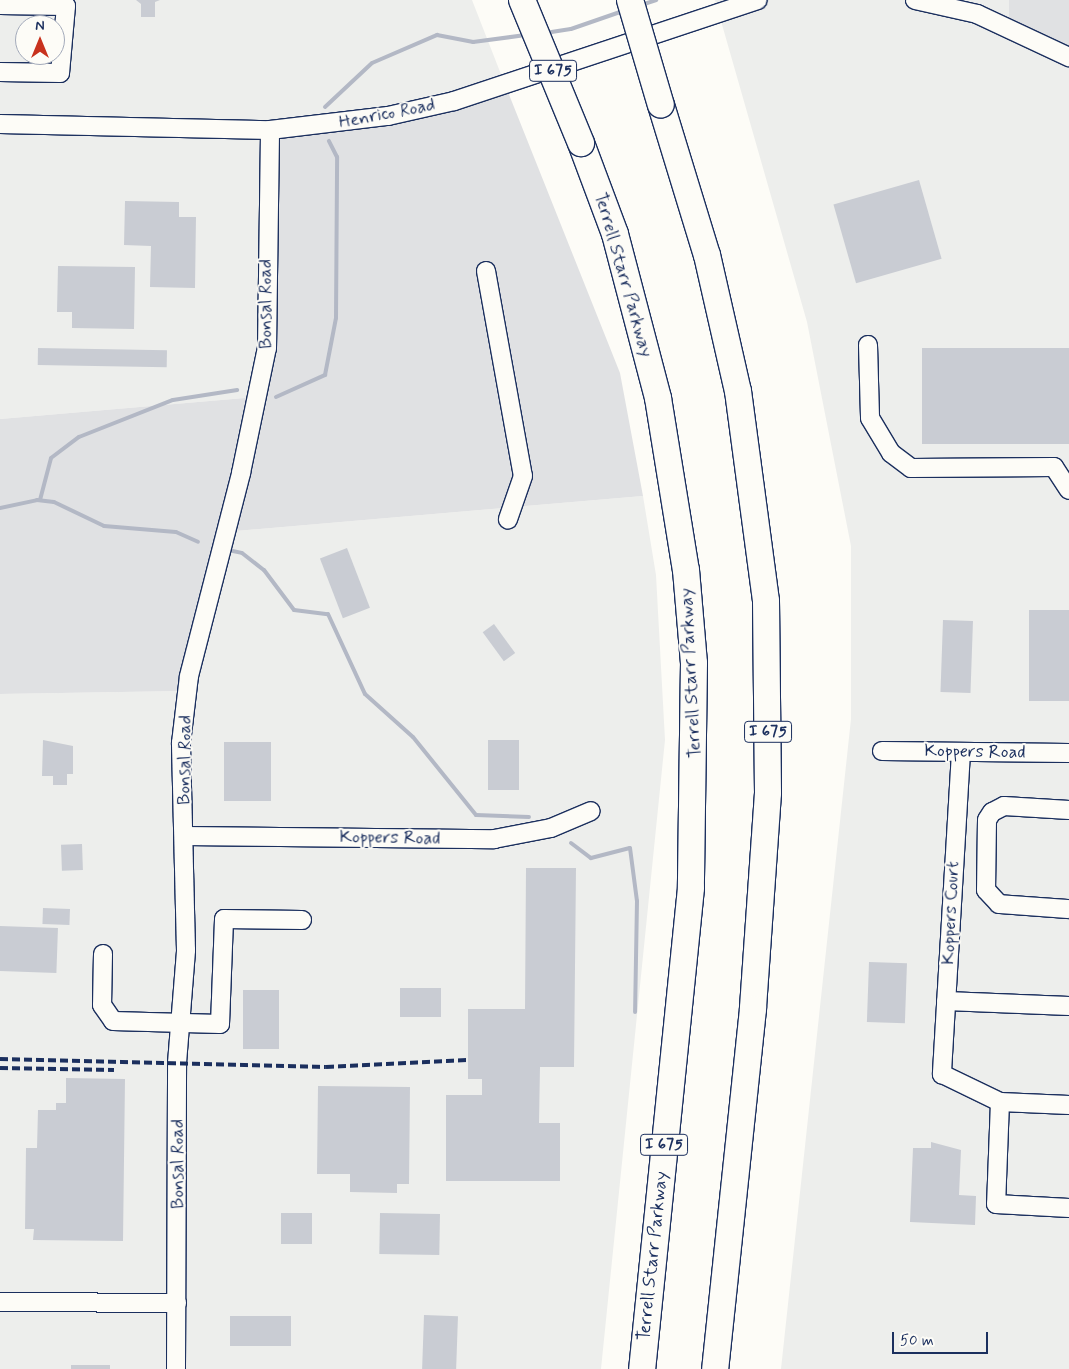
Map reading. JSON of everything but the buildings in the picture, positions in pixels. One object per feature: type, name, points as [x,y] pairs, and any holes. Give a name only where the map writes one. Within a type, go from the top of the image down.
[{"type":"highway","name":"Terrell Starr Parkway","points":[[522,0],[581,143],[615,234],[658,398],[686,570],[694,663],[691,888],[642,1369]]},
{"type":"highway","name":"I 675","points":[[630,0],[707,255],[738,391],[766,601],[766,823],[754,1009],[715,1369]]},
{"type":"street","name":"Henrico Road","points":[[0,124],[270,130],[320,127],[454,101],[758,0]]},
{"type":"street","points":[[915,0],[977,14],[1069,58]]},
{"type":"street","points":[[0,5],[66,6],[60,73],[0,72]]},
{"type":"street","name":"Bonsal Road","points":[[176,1369],[180,1025],[186,950],[185,836],[181,743],[189,676],[241,472],[267,348],[270,130]]},
{"type":"street","points":[[486,271],[523,476],[508,519]]},
{"type":"street","points":[[868,345],[870,418],[891,453],[911,468],[1054,467],[1069,490]]},
{"type":"street","name":"Koppers Road","points":[[882,751],[1069,754]]},
{"type":"street","name":"Koppers Court","points":[[961,752],[942,1074],[1000,1102]]},
{"type":"street","points":[[1069,810],[1004,806],[992,812],[987,820],[986,890],[990,898],[1009,907],[1069,909]]},
{"type":"street","name":"Koppers Road","points":[[185,836],[494,839],[552,828],[590,811]]},
{"type":"street","points":[[103,954],[102,1005],[113,1021],[180,1025],[220,1024],[224,919],[302,920]]},
{"type":"street","points":[[946,1000],[1069,1006]]},
{"type":"street","points":[[1069,1105],[1000,1102],[996,1204],[1069,1208]]},
{"type":"street","points":[[0,1302],[177,1303]]},
{"type":"shaded area","points":[[0,0],[472,0],[504,82],[375,122],[274,129],[267,396],[0,419]]},
{"type":"shaded area","points":[[715,0],[1009,0],[1009,34],[1069,68],[1069,1369],[781,1369],[851,719],[851,546],[807,322]]},
{"type":"shaded area","points":[[1009,0],[1069,0],[1069,68],[1009,34]]},
{"type":"shaded area","points":[[504,82],[620,373],[643,496],[224,532],[182,691],[0,694],[0,419],[267,396],[274,129],[375,122]]},
{"type":"shaded area","points":[[643,496],[656,575],[665,740],[601,1369],[0,1369],[0,694],[182,691],[224,532]]},
{"type":"waterway","points":[[641,5],[656,0]]},
{"type":"waterway","points":[[545,33],[571,29],[623,11]]},
{"type":"waterway","points":[[325,107],[372,63],[437,35],[473,42],[526,35]]},
{"type":"waterway","points":[[276,397],[325,375],[336,318],[337,157],[329,141]]},
{"type":"waterway","points":[[40,500],[51,458],[79,437],[173,400],[237,390]]},
{"type":"waterway","points":[[0,508],[37,500],[54,502],[104,526],[176,532],[198,542]]},
{"type":"waterway","points":[[228,550],[242,553],[264,570],[294,610],[328,614],[365,694],[413,737],[476,815],[529,817]]},
{"type":"waterway","points":[[571,843],[591,858],[630,848],[637,901],[635,1012]]},
{"type":"railway","points":[[0,1059],[326,1067],[467,1060]]},
{"type":"railway","points":[[0,1068],[114,1070]]}]
